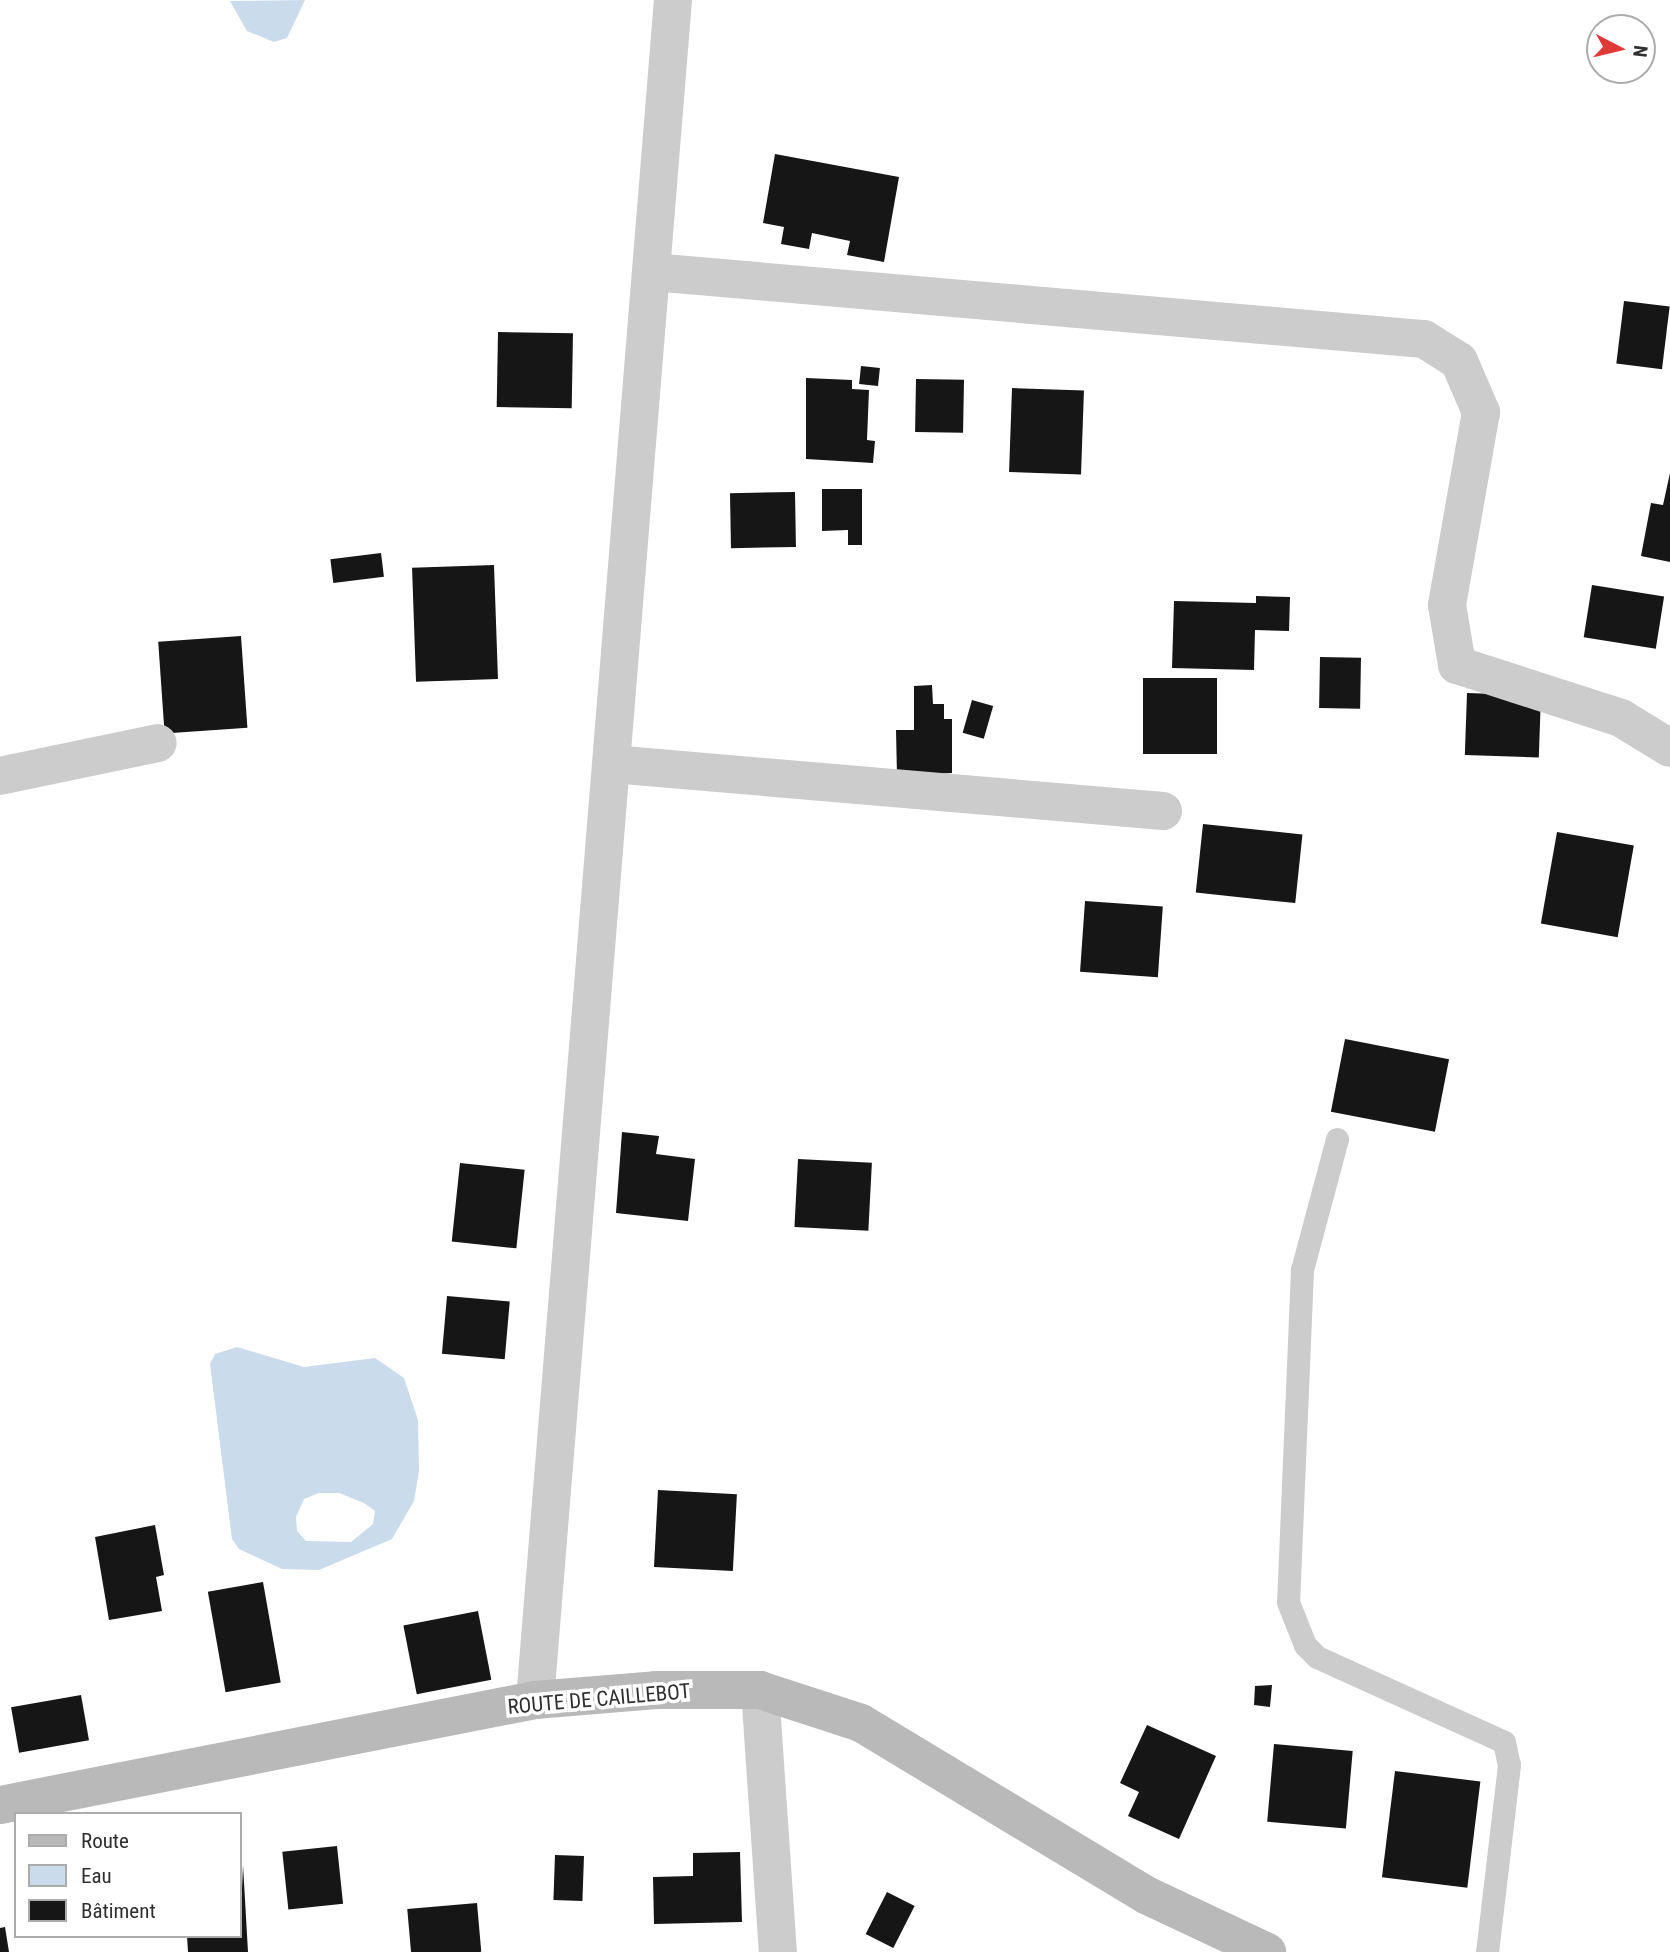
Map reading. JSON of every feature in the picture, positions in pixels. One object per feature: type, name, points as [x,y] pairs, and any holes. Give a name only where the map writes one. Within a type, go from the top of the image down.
[{"type":"main road","name":"ROUTE DE CAILLEBOT","points":[[0,1805],[536,1700],[656,1690],[760,1690],[861,1723],[1146,1895],[1267,1952]]},
{"type":"street","points":[[536,1700],[673,0]]},
{"type":"street","points":[[653,272],[1424,339],[1459,361],[1481,412],[1447,605],[1457,665],[1621,718],[1670,748]]},
{"type":"street","points":[[0,776],[158,743]]},
{"type":"street","points":[[612,764],[1163,811]]},
{"type":"street","points":[[760,1690],[778,1952]]},
{"type":"lane","points":[[1337,1139],[1302,1270],[1288,1602],[1305,1645],[1317,1657],[1504,1742],[1509,1766],[1487,1952]]},
{"type":"water","points":[[305,0],[287,38],[274,42],[247,31],[230,1]]},
{"type":"water","points":[[237,1347],[304,1367],[375,1358],[404,1378],[418,1420],[419,1471],[414,1501],[392,1539],[319,1570],[282,1569],[239,1549],[232,1539],[210,1364],[215,1354]],"holes":[[[319,1493],[339,1493],[364,1503],[375,1511],[373,1524],[351,1542],[306,1541],[297,1531],[296,1517],[304,1499]]]},
{"type":"building","points":[[775,154],[899,177],[884,262],[847,255],[850,241],[812,233],[809,249],[781,244],[784,227],[763,223]]},
{"type":"building","points":[[1624,301],[1670,307],[1662,369],[1616,364]]},
{"type":"building","points":[[498,332],[573,333],[572,408],[497,407]]},
{"type":"building","points":[[861,366],[880,368],[878,386],[859,384]]},
{"type":"building","points":[[806,378],[852,380],[852,389],[869,390],[867,440],[875,441],[873,463],[806,459]]},
{"type":"building","points":[[916,379],[964,380],[963,433],[915,432]]},
{"type":"building","points":[[1012,388],[1084,391],[1081,474],[1009,472]]},
{"type":"building","points":[[1670,473],[1670,562],[1641,556],[1651,503],[1663,505]]},
{"type":"building","points":[[822,489],[862,489],[862,545],[848,545],[848,530],[822,531]]},
{"type":"building","points":[[795,492],[796,547],[731,548],[730,493]]},
{"type":"building","points":[[381,553],[384,577],[333,583],[330,559]]},
{"type":"building","points":[[494,565],[498,679],[416,682],[412,568]]},
{"type":"building","points":[[1592,585],[1664,596],[1656,649],[1584,637]]},
{"type":"building","points":[[1256,596],[1290,597],[1289,631],[1255,630],[1254,670],[1172,668],[1174,601],[1256,603]]},
{"type":"building","points":[[241,636],[247,728],[165,734],[158,642]]},
{"type":"building","points":[[1320,657],[1361,658],[1360,709],[1319,708]]},
{"type":"building","points":[[1143,678],[1217,678],[1217,754],[1143,754]]},
{"type":"building","points":[[932,685],[933,704],[944,704],[944,719],[952,719],[952,773],[897,776],[896,730],[914,730],[914,686]]},
{"type":"building","points":[[1467,693],[1541,696],[1539,758],[1465,755]]},
{"type":"building","points":[[972,700],[993,706],[984,739],[963,733]]},
{"type":"building","points":[[1203,824],[1302,834],[1295,903],[1196,893]]},
{"type":"building","points":[[1557,832],[1634,846],[1618,937],[1541,924]]},
{"type":"building","points":[[1085,901],[1163,906],[1158,977],[1080,972]]},
{"type":"building","points":[[1345,1039],[1449,1059],[1435,1132],[1331,1112]]},
{"type":"building","points":[[622,1132],[659,1136],[656,1154],[695,1159],[688,1221],[616,1213]]},
{"type":"building","points":[[798,1159],[872,1163],[868,1231],[794,1227]]},
{"type":"building","points":[[460,1163],[525,1170],[516,1248],[452,1242]]},
{"type":"building","points":[[447,1296],[510,1301],[505,1359],[442,1354]]},
{"type":"building","points":[[658,1490],[737,1494],[733,1571],[654,1567]]},
{"type":"building","points":[[155,1525],[164,1575],[156,1577],[162,1611],[109,1620],[95,1537]]},
{"type":"building","points":[[263,1582],[281,1682],[226,1692],[208,1592]]},
{"type":"building","points":[[478,1611],[491,1680],[417,1694],[403,1626]]},
{"type":"building","points":[[1272,1685],[1270,1707],[1254,1705],[1255,1686]]},
{"type":"building","points":[[81,1695],[89,1740],[19,1753],[11,1707]]},
{"type":"building","points":[[1147,1725],[1216,1756],[1179,1839],[1128,1816],[1139,1792],[1120,1783]]},
{"type":"building","points":[[1274,1744],[1353,1751],[1346,1829],[1267,1822]]},
{"type":"building","points":[[1395,1771],[1480,1781],[1467,1888],[1382,1877]]},
{"type":"building","points":[[337,1846],[343,1904],[288,1909],[282,1852]]},
{"type":"building","points":[[740,1852],[742,1922],[654,1924],[653,1877],[693,1876],[693,1853]]},
{"type":"building","points":[[555,1855],[584,1856],[582,1901],[553,1900]]},
{"type":"building","points":[[243,1865],[248,1952],[188,1952],[187,1938],[242,1938]]},
{"type":"building","points":[[887,1892],[915,1906],[893,1948],[866,1934]]},
{"type":"building","points":[[477,1903],[481,1952],[411,1952],[407,1909]]},
{"type":"building","points":[[5,1927],[9,1952],[0,1952],[0,1928]]}]
